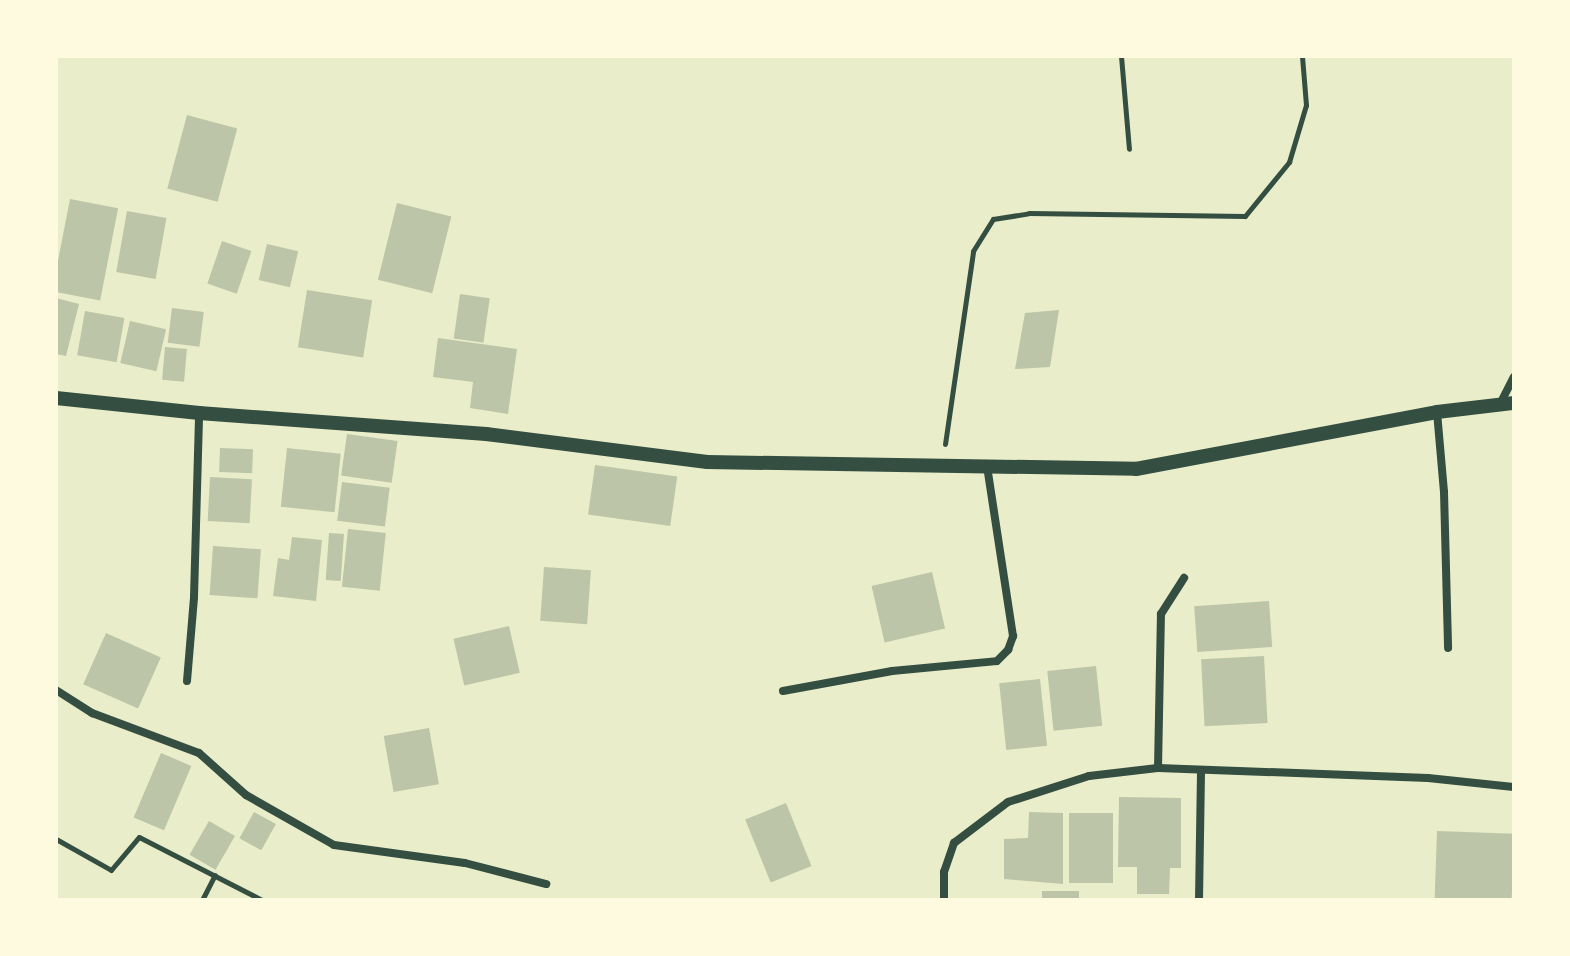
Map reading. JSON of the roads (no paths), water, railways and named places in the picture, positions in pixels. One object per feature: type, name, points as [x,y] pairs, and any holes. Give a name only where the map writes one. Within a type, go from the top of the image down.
[{"type":"street","points":[[56,398],[199,413],[486,434],[707,462],[1136,469],[1437,412],[1507,404],[1514,377]]},
{"type":"street","points":[[1437,412],[1444,492],[1448,648]]},
{"type":"street","points":[[187,681],[194,597],[199,413]]},
{"type":"street","points":[[783,691],[892,671],[997,661],[1008,650],[1013,636],[987,466]]},
{"type":"street","points":[[1158,768],[1161,614],[1184,578]]},
{"type":"street","points":[[56,690],[92,713],[199,753],[246,795],[334,845],[465,863],[546,884]]},
{"type":"street","points":[[944,900],[944,872],[954,843],[1008,802],[1089,776],[1158,768],[1428,778],[1514,787]]},
{"type":"street","points":[[1199,900],[1201,771]]}]
